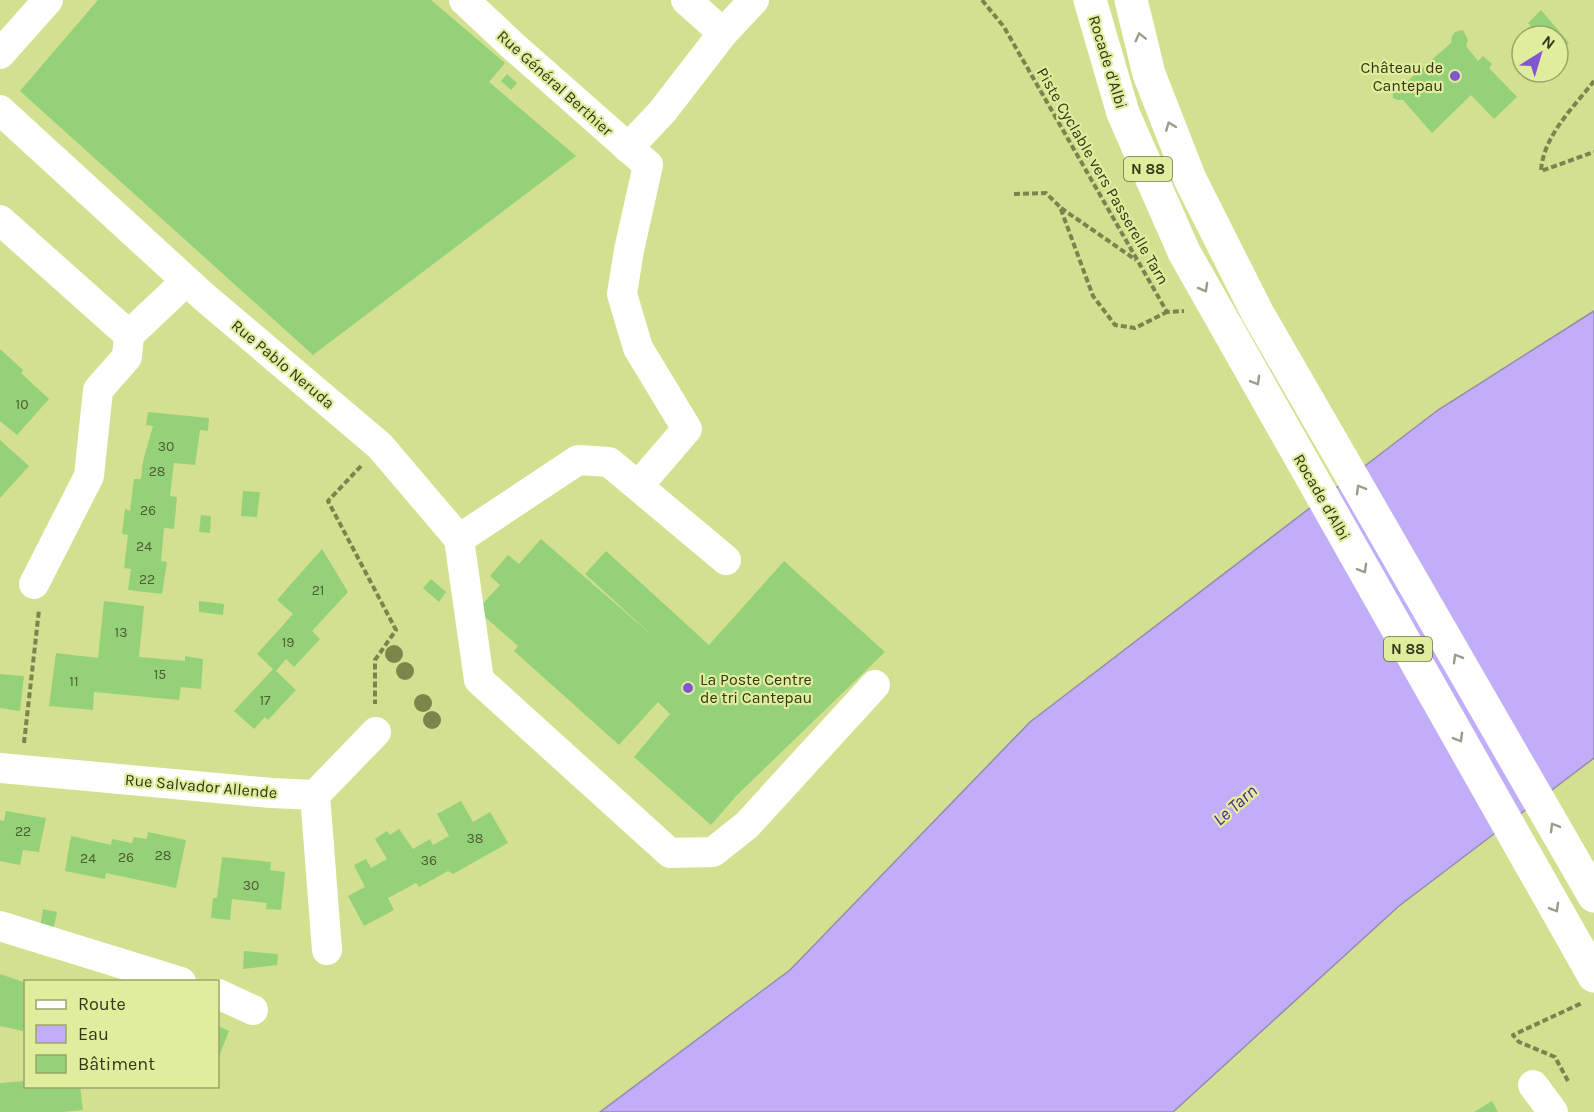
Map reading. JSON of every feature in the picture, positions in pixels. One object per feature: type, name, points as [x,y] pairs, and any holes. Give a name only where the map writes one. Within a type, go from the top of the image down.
[{"type":"highway","points":[[1072,0],[1102,100],[1134,169],[1184,252]]},
{"type":"highway","name":"Rocade d'Albi","points":[[1090,0],[1123,113],[1184,252],[1590,981]]},
{"type":"highway","name":"N 88","points":[[1131,0],[1149,74],[1190,179],[1257,312],[1594,896]]},
{"type":"street","points":[[0,54],[48,0]]},
{"type":"street","name":"Rue Général Berthier","points":[[464,0],[638,157]]},
{"type":"street","points":[[686,0],[723,33]]},
{"type":"street","points":[[638,486],[687,429],[638,348],[622,294],[638,157],[662,112],[723,33],[754,0]]},
{"type":"street","name":"Rue Pablo Neruda","points":[[0,110],[186,281],[380,446],[459,539]]},
{"type":"street","points":[[0,220],[129,335]]},
{"type":"street","points":[[34,584],[89,476],[98,390],[126,357],[129,335],[186,281]]},
{"type":"street","points":[[726,560],[609,462],[578,459],[459,539],[479,680],[670,853],[713,852],[747,825],[875,685]]},
{"type":"street","points":[[327,950],[315,795],[376,732]]},
{"type":"street","name":"Rue Salvador Allende","points":[[10,769],[315,795]]},
{"type":"street","points":[[0,926],[178,980]]},
{"type":"street","points":[[219,994],[253,1010]]},
{"type":"street","points":[[1533,1085],[1553,1112]]},
{"type":"path","name":"Piste Cyclable vers Passerelle Tarn","points":[[982,0],[1004,27],[1167,312]]},
{"type":"path","points":[[1594,81],[1554,133],[1541,158],[1541,171],[1594,152]]},
{"type":"path","points":[[1014,194],[1046,193],[1060,207],[1137,261]]},
{"type":"path","points":[[1060,207],[1093,296],[1115,325],[1135,328],[1167,312],[1188,310]]},
{"type":"path","points":[[376,732],[375,660],[396,630],[328,501],[380,446]]},
{"type":"path","points":[[10,769],[39,610],[34,584]]},
{"type":"path","points":[[1570,1084],[1555,1057],[1519,1042],[1513,1035],[1590,981]]},
{"type":"water","name":"Le Tarn","points":[[1594,311],[1594,758],[1399,906],[1173,1112],[600,1112],[790,970],[1030,722],[1438,410]]},
{"type":"building","points":[[98,0],[431,0],[505,63],[489,82],[576,156],[313,355],[20,91]]},
{"type":"building","points":[[1541,10],[1553,24],[1529,24]]},
{"type":"building","name":"Château de Cantepau","points":[[1463,30],[1468,40],[1466,46],[1478,61],[1483,56],[1492,64],[1489,68],[1517,97],[1494,119],[1471,95],[1432,133],[1403,100],[1393,98],[1392,89],[1399,84],[1403,85],[1451,43],[1455,32]]},
{"type":"building","points":[[507,74],[517,83],[511,90],[501,81]]},
{"type":"building","points":[[0,349],[49,399],[17,435],[0,421]]},
{"type":"building","points":[[148,412],[209,418],[208,431],[200,430],[195,465],[174,463],[170,496],[177,497],[174,529],[164,528],[161,561],[167,562],[162,594],[128,590],[131,569],[124,568],[128,535],[122,534],[125,509],[130,511],[134,479],[141,479],[143,461],[153,426],[146,425]]},
{"type":"building","points":[[0,440],[29,466],[0,498]]},
{"type":"building","points":[[243,491],[260,492],[257,517],[241,516]]},
{"type":"building","points":[[201,515],[211,516],[210,533],[199,532]]},
{"type":"building","name":"La Poste Centre de tri Cantepau","points":[[541,539],[655,638],[585,574],[606,551],[709,645],[784,561],[885,652],[737,795],[711,825],[634,757],[670,714],[658,702],[619,745],[514,651],[518,646],[477,610],[500,585],[490,576],[508,555],[519,564]]},
{"type":"building","points":[[322,549],[348,592],[312,631],[320,639],[294,667],[286,659],[276,671],[296,690],[268,720],[265,717],[254,729],[234,711],[273,669],[257,654],[293,614],[277,600]]},
{"type":"building","points":[[431,579],[446,592],[439,602],[423,588]]},
{"type":"building","points":[[104,601],[144,606],[139,657],[185,661],[185,656],[203,659],[201,689],[181,687],[179,700],[94,692],[93,710],[49,706],[56,653],[98,658]]},
{"type":"building","points":[[199,601],[224,604],[223,615],[199,612]]},
{"type":"building","points":[[0,674],[24,676],[20,711],[0,708]]},
{"type":"building","points":[[461,801],[473,822],[490,812],[508,843],[453,874],[448,871],[419,887],[416,883],[388,898],[394,910],[364,926],[348,896],[365,887],[354,865],[366,859],[371,868],[387,859],[375,839],[387,831],[390,835],[399,829],[413,849],[430,839],[433,845],[449,836],[437,814]]},
{"type":"building","points":[[6,811],[46,818],[39,852],[23,850],[20,865],[0,861],[0,820],[4,821]]},
{"type":"building","points":[[148,832],[186,840],[176,888],[106,873],[105,879],[65,871],[71,836],[111,845],[112,839],[132,843],[134,837],[147,839]]},
{"type":"building","points":[[222,857],[271,862],[270,870],[285,872],[281,910],[266,909],[267,903],[232,899],[230,920],[211,918],[213,898],[217,898]]},
{"type":"building","points":[[43,909],[57,912],[53,932],[40,928]]},
{"type":"building","points":[[244,951],[278,954],[277,965],[243,969]]},
{"type":"building","points":[[0,974],[24,982],[24,1027],[23,1031],[0,1026]]},
{"type":"building","points":[[219,1026],[229,1031],[219,1056]]},
{"type":"building","points":[[24,1081],[24,1088],[80,1088],[83,1110],[0,1112],[0,1083]]},
{"type":"building","points":[[1492,1101],[1498,1112],[1474,1112]]},
{"type":"place","name":"Château de Cantepau","points":[[1455,76]]},
{"type":"place","name":"La Poste Centre de tri Cantepau","points":[[688,688]]}]
